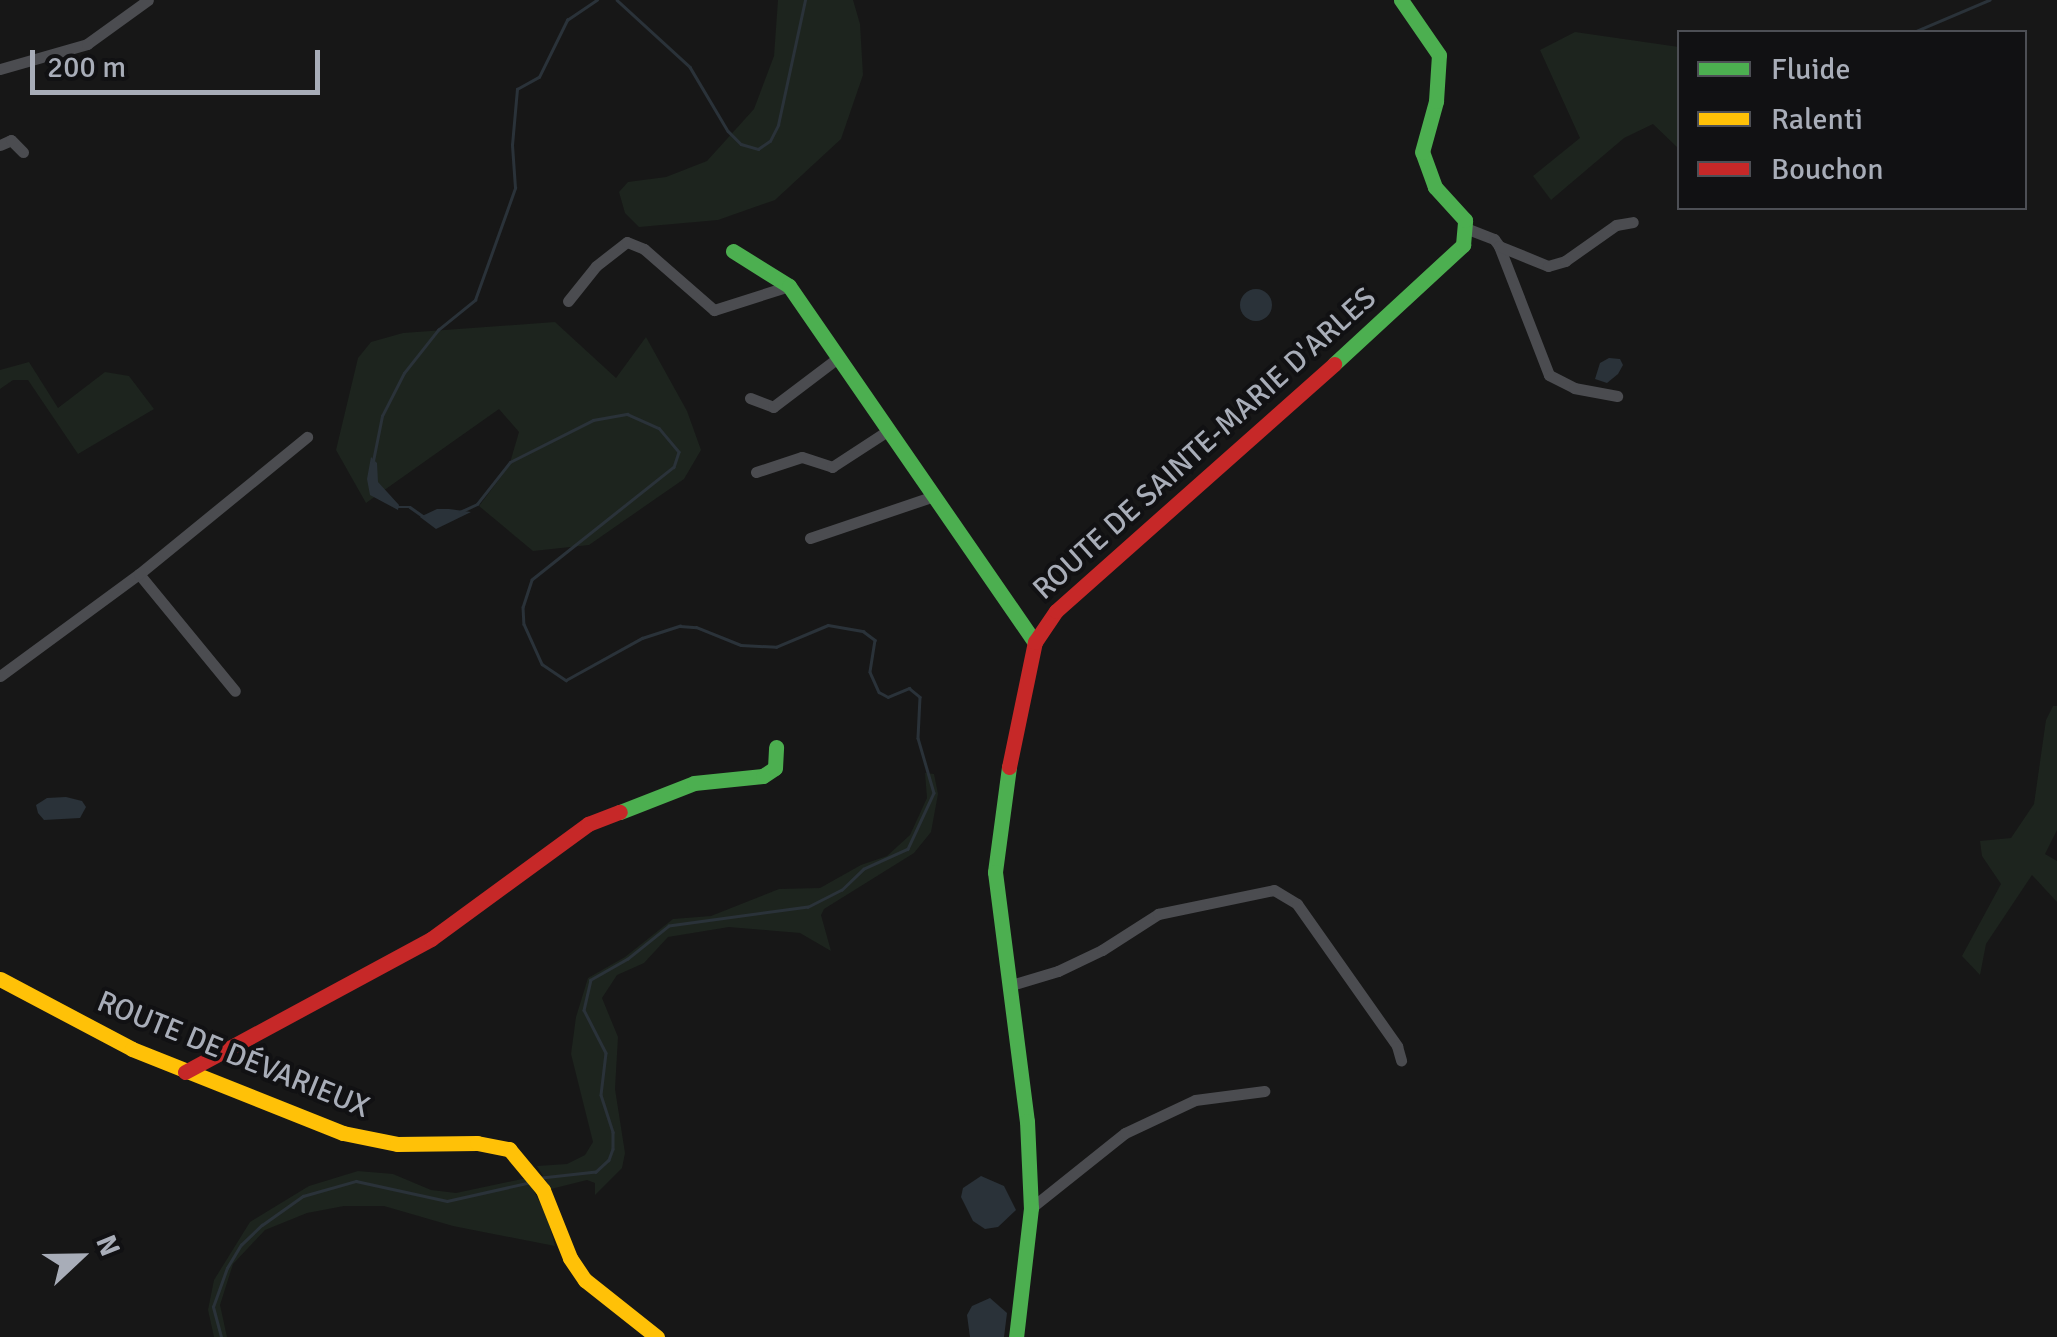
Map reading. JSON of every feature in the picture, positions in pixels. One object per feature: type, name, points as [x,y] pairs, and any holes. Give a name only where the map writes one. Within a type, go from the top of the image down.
[{"type":"street","points":[[0,69],[87,44],[148,0]]},
{"type":"street","points":[[1401,0],[1430,36],[1439,55],[1439,87],[1422,152],[1426,171],[1460,210],[1468,229],[1494,239],[1499,246],[1549,376],[1574,388],[1616,396]]},
{"type":"street","points":[[0,145],[11,140],[23,152]]},
{"type":"street","points":[[1499,246],[1548,266],[1565,260],[1616,225],[1633,222]]},
{"type":"street","name":"ROUTE DE SAINTE-MARIE D'ARLES","points":[[1016,1337],[1031,1208],[1024,1080],[998,922],[995,872],[1007,775],[1035,642],[1056,612],[1254,438],[1464,245],[1468,229]]},
{"type":"street","points":[[568,302],[596,266],[627,242],[644,249],[714,310],[790,286]]},
{"type":"street","points":[[733,251],[790,286],[1035,642]]},
{"type":"street","points":[[750,398],[773,407],[839,357]]},
{"type":"street","points":[[756,472],[802,458],[832,467],[890,430]]},
{"type":"street","points":[[0,676],[140,574],[307,437]]},
{"type":"street","points":[[810,538],[934,496]]},
{"type":"street","points":[[140,574],[235,691]]},
{"type":"street","points":[[185,1072],[431,939],[588,824],[694,783],[763,776],[774,768],[776,746]]},
{"type":"street","points":[[1011,985],[1058,971],[1102,950],[1158,914],[1274,890],[1297,904],[1398,1046],[1401,1060]]},
{"type":"street","name":"ROUTE DE DÉVARIEUX","points":[[0,979],[42,1005],[185,1072],[342,1133],[397,1144],[496,1144],[517,1155],[542,1190],[570,1258],[585,1280],[658,1337]]},
{"type":"street","points":[[1031,1208],[1125,1133],[1195,1100],[1264,1091]]},
{"type":"shaded area","points":[[778,0],[853,0],[860,24],[863,75],[841,139],[775,200],[718,220],[639,227],[625,213],[619,192],[628,182],[666,177],[707,161],[754,109],[774,56]]},
{"type":"shaded area","points":[[1575,32],[1677,47],[1677,147],[1653,124],[1624,138],[1551,200],[1533,176],[1580,138],[1540,50]]},
{"type":"shaded area","points":[[1256,289],[1267,294],[1272,305],[1267,316],[1256,321],[1245,316],[1240,305],[1245,294]]},
{"type":"shaded area","points":[[555,322],[616,378],[646,337],[687,411],[701,450],[684,479],[589,545],[533,551],[479,506],[509,466],[519,432],[499,409],[366,503],[336,450],[358,358],[371,342],[403,333]]},
{"type":"shaded area","points":[[1609,358],[1620,359],[1623,365],[1618,374],[1607,383],[1595,379],[1600,363]]},
{"type":"shaded area","points":[[29,362],[58,408],[105,372],[129,376],[154,409],[78,454],[28,380],[13,380],[0,389],[0,370]]},
{"type":"shaded area","points":[[371,457],[377,463],[378,482],[399,505],[398,510],[370,495],[367,479]]},
{"type":"shaded area","points":[[437,509],[471,512],[436,529],[420,517]]},
{"type":"shaded area","points":[[2053,706],[2057,706],[2057,830],[2045,854],[2057,861],[2057,902],[2032,875],[1986,944],[1980,975],[1962,956],[2001,884],[1982,856],[1980,841],[2011,838],[2034,804],[2046,720]]},
{"type":"shaded area","points":[[925,773],[934,774],[938,794],[931,832],[914,853],[824,909],[821,915],[831,951],[800,933],[729,927],[668,937],[644,963],[617,975],[602,998],[618,1037],[615,1089],[625,1153],[622,1168],[595,1195],[595,1183],[587,1180],[551,1189],[537,1166],[567,1164],[585,1155],[593,1142],[571,1054],[576,1017],[588,978],[625,957],[673,919],[711,916],[779,889],[820,888],[861,865],[887,856],[910,835],[927,798]]},
{"type":"shaded area","points":[[47,798],[82,801],[86,807],[80,818],[44,820],[38,813],[36,805]]},
{"type":"shaded area","points":[[358,1171],[393,1174],[431,1190],[456,1193],[527,1178],[547,1216],[555,1246],[453,1226],[384,1206],[344,1206],[307,1213],[265,1230],[233,1264],[220,1305],[227,1337],[214,1337],[208,1310],[214,1280],[250,1222],[309,1186]]},
{"type":"shaded area","points":[[981,1176],[1004,1186],[1016,1210],[998,1227],[985,1229],[973,1221],[961,1197],[963,1188]]},
{"type":"shaded area","points":[[990,1298],[1007,1313],[1004,1337],[970,1337],[967,1315],[972,1306]]},
{"type":"waterway","points":[[373,461],[382,416],[404,373],[438,330],[475,300],[515,188],[512,145],[517,89],[539,77],[567,20],[597,0]]},
{"type":"waterway","points":[[617,0],[690,67],[728,131],[741,144],[758,149],[770,141],[778,125],[805,0]]},
{"type":"waterway","points":[[1919,30],[1989,0]]},
{"type":"waterway","points":[[460,512],[477,504],[510,462],[593,420],[627,414],[659,428],[679,452],[674,467],[532,580],[523,607],[524,624],[542,664],[566,680],[642,638],[680,626],[696,627],[741,645],[776,647],[828,625],[863,631],[875,640],[870,672],[879,692],[888,697],[909,688],[920,697],[918,738],[934,793],[908,849],[864,869],[842,890],[808,907],[669,926],[628,959],[591,980],[584,1010],[606,1053],[601,1095],[613,1132],[613,1149],[609,1160],[596,1172],[542,1178]]},
{"type":"waterway","points":[[395,507],[410,507],[423,516]]},
{"type":"waterway","points":[[221,1337],[213,1307],[227,1268],[241,1245],[262,1225],[303,1196],[356,1181],[447,1201],[531,1182]]},
{"type":"traffic: fast","points":[[1334,364],[1463,245],[1465,220],[1435,187],[1422,152],[1436,101],[1439,55],[1401,0]]},
{"type":"traffic: fast","points":[[733,251],[789,286],[1035,642]]},
{"type":"traffic: fast","points":[[620,812],[694,783],[763,776],[775,768],[776,747]]},
{"type":"traffic: fast","points":[[1009,767],[995,872],[1027,1121],[1031,1208],[1016,1337]]},
{"type":"traffic: slow","points":[[0,979],[132,1049],[343,1133],[397,1144],[477,1143],[509,1149],[543,1190],[570,1258],[585,1280],[657,1337]]},
{"type":"traffic: jam","points":[[1009,767],[1035,642],[1056,611],[1334,364]]},
{"type":"traffic: jam","points":[[185,1072],[431,939],[588,824],[620,812]]}]
